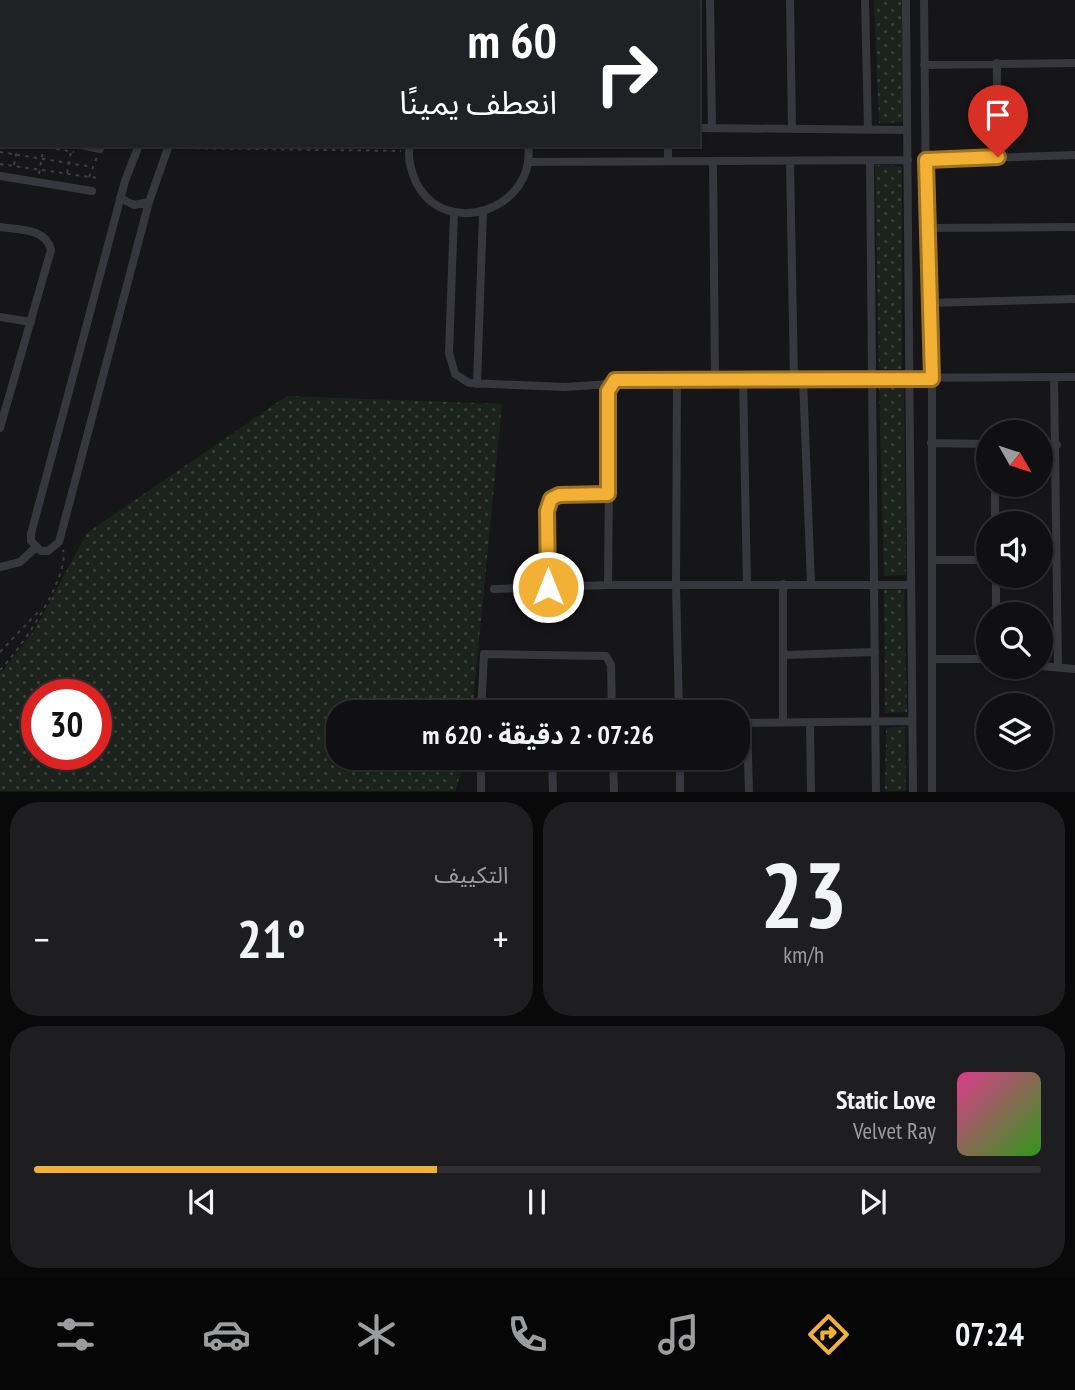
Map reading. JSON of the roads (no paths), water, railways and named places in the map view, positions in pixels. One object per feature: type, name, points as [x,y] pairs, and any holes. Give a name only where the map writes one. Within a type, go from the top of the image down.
[{"type":"street","points":[[710,0],[712,128]]},
{"type":"street","points":[[790,0],[792,129]]},
{"type":"street","points":[[865,0],[868,129]]},
{"type":"street","points":[[906,0],[913,792]]},
{"type":"street","points":[[924,0],[926,228],[932,379],[932,792]]},
{"type":"street","points":[[924,65],[1075,63]]},
{"type":"street","points":[[997,64],[998,157]]},
{"type":"street","points":[[700,128],[907,130]]},
{"type":"street","points":[[35,548],[31,534],[120,198],[138,147]]},
{"type":"street","points":[[35,548],[48,551],[59,542],[149,202],[167,147]]},
{"type":"street","points":[[410,148],[411,171],[420,190],[435,204],[454,213],[484,212],[500,206],[513,194],[523,179],[528,162],[528,147]]},
{"type":"street","points":[[668,147],[668,160]]},
{"type":"street","points":[[83,150],[102,153]]},
{"type":"street","points":[[926,160],[1075,155]]},
{"type":"street","points":[[528,162],[668,160],[790,163],[908,160]]},
{"type":"street","points":[[713,161],[715,378]]},
{"type":"street","points":[[870,161],[876,792]]},
{"type":"street","points":[[790,163],[811,584]]},
{"type":"street","points":[[0,176],[92,191]]},
{"type":"street","points":[[120,198],[134,205],[149,202]]},
{"type":"street","points":[[477,384],[484,212]]},
{"type":"street","points":[[454,213],[450,360],[455,374],[477,384],[521,387],[610,384],[625,379],[909,380],[1075,377]]},
{"type":"street","points":[[0,227],[40,234],[51,246],[31,322],[3,407],[0,428]]},
{"type":"street","points":[[926,228],[1075,227]]},
{"type":"street","points":[[928,303],[1075,299]]},
{"type":"street","points":[[0,317],[31,322]]},
{"type":"street","points":[[1054,377],[1058,668]]},
{"type":"street","points":[[677,379],[676,585],[680,700]]},
{"type":"street","points":[[743,379],[747,585]]},
{"type":"street","points":[[608,585],[610,384]]},
{"type":"street","points":[[931,443],[976,444]]},
{"type":"street","points":[[548,587],[547,511],[551,499],[559,495],[608,494]]},
{"type":"street","points":[[0,567],[20,562],[35,548]]},
{"type":"street","points":[[932,559],[976,560]]},
{"type":"street","points":[[783,584],[783,721]]},
{"type":"street","points":[[494,589],[608,585],[911,584]]},
{"type":"street","points":[[785,655],[876,652]]},
{"type":"street","points":[[482,700],[484,654],[606,656],[611,665],[612,700]]},
{"type":"street","points":[[932,659],[976,659]]},
{"type":"street","points":[[1053,667],[1075,669]]},
{"type":"street","points":[[750,723],[912,721]]},
{"type":"street","points":[[810,722],[811,792]]},
{"type":"street","points":[[481,770],[481,792]]},
{"type":"street","points":[[552,770],[553,792]]},
{"type":"street","points":[[613,770],[614,792]]},
{"type":"street","points":[[680,770],[680,792]]},
{"type":"street","points":[[748,770],[749,792]]}]
